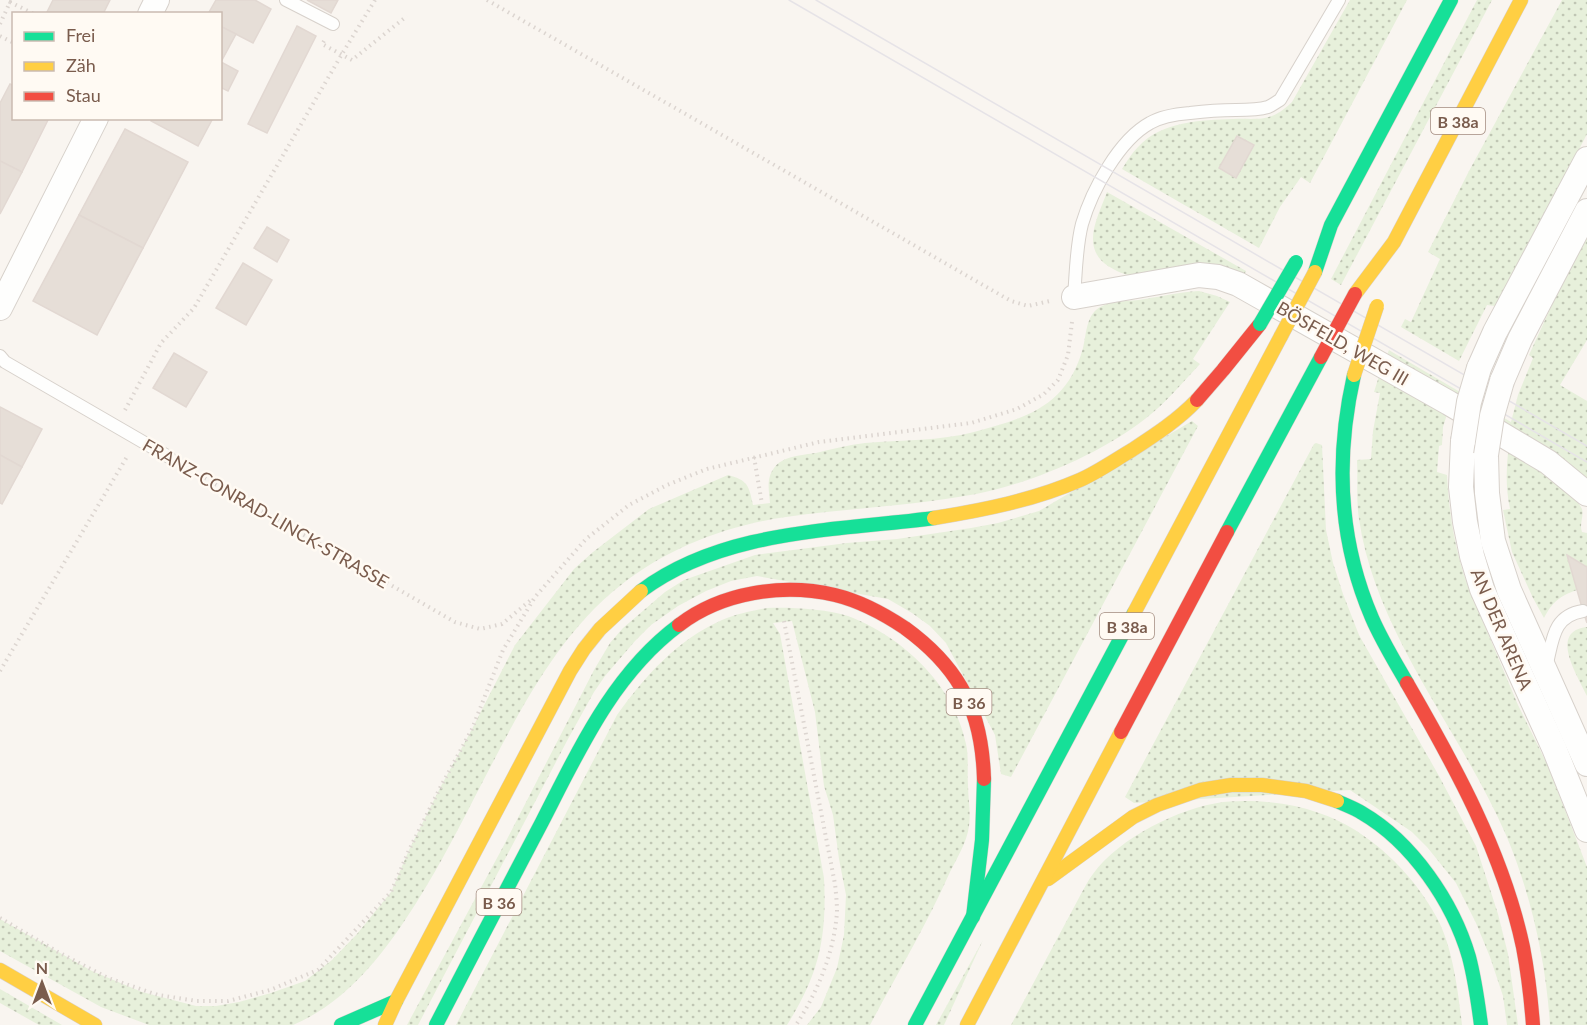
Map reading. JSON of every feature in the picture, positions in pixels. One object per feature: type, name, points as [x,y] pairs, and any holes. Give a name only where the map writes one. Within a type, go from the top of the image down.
[{"type":"main road","name":"B 38a","points":[[974,917],[1315,272],[1331,225],[1451,0]]},
{"type":"main road","name":"B 38a","points":[[1042,884],[1174,631],[1355,294],[1394,242],[1521,0]]},
{"type":"main road","points":[[385,1025],[571,669],[609,618],[643,590],[678,567],[721,550],[794,533],[977,511],[1044,494],[1082,479],[1139,445],[1182,415],[1217,378],[1260,324],[1303,254],[1331,225]]},
{"type":"main road","points":[[1385,274],[1394,242]]},
{"type":"main road","points":[[1378,301],[1354,375],[1346,415],[1342,495],[1347,540],[1359,582],[1377,627],[1458,776],[1496,854],[1525,955],[1533,1025]]},
{"type":"main road","name":"B 36","points":[[436,1025],[599,713],[619,684],[657,642],[682,621],[716,604],[739,596],[754,592],[795,589],[836,595],[871,608],[901,625],[945,663],[963,689],[973,712],[982,745],[985,783],[974,917],[915,1025]]},
{"type":"main road","points":[[967,1025],[1042,884],[1133,817],[1203,789],[1235,785],[1266,785],[1305,790],[1332,798],[1385,829],[1410,852],[1430,876],[1449,908],[1464,944],[1480,1006],[1480,1025]]},
{"type":"main road","points":[[0,970],[95,1025]]},
{"type":"main road","points":[[341,1025],[396,1001]]},
{"type":"street","points":[[0,308],[95,120]]},
{"type":"street","name":"AN DER ARENA","points":[[1587,159],[1495,332],[1479,368],[1469,402],[1463,441],[1461,487],[1465,522],[1482,589],[1554,748],[1587,830]]},
{"type":"street","name":"AN DER ARENA","points":[[1587,212],[1520,339],[1502,381],[1492,416],[1486,455],[1487,494],[1493,541],[1509,590],[1587,764]]},
{"type":"street","name":"BÖSFELD, WEG III","points":[[1074,297],[1199,275],[1218,277],[1238,284],[1538,456],[1563,473],[1587,494]]},
{"type":"lane","points":[[286,0],[333,24]]},
{"type":"lane","points":[[1074,297],[1079,240],[1083,223],[1101,180],[1120,149],[1136,132],[1168,116],[1255,110],[1270,106],[1280,100],[1339,0]]},
{"type":"lane","name":"FRANZ-CONRAD-LINCK-STRASSE","points":[[0,356],[5,362],[169,457]]},
{"type":"lane","points":[[1545,671],[1559,624],[1571,613],[1583,611]]},
{"type":"path","points":[[116,426],[161,343],[194,308],[375,0]]},
{"type":"path","points":[[0,918],[108,978],[158,995],[197,1002],[228,1001],[270,990],[318,970],[391,892],[409,850],[472,729],[504,650],[535,597],[586,539],[629,505],[667,485],[706,469],[819,442],[971,423],[1017,409],[1044,394],[1058,380],[1065,367],[1074,297],[1028,306],[1011,301],[487,0]]},
{"type":"path","points":[[0,24],[8,1],[30,12]]},
{"type":"path","points":[[322,44],[352,60],[407,16]]},
{"type":"path","points":[[0,672],[137,438]]},
{"type":"path","name":"FRANZ-CONRAD-LINCK-STRASSE","points":[[169,457],[454,622],[480,630],[502,624],[535,597]]},
{"type":"path","points":[[754,457],[762,504]]},
{"type":"path","points":[[784,621],[835,884],[837,909],[830,954],[818,987],[796,1025]]},
{"type":"green space","points":[[1350,0],[1407,0],[1310,183],[1301,177],[1280,207],[1259,248],[1122,169],[1138,147],[1148,138],[1170,127],[1208,120],[1265,118],[1284,109],[1292,102]]},
{"type":"green space","points":[[1477,0],[1492,0],[1341,285],[1331,279]]},
{"type":"green space","points":[[1562,0],[1587,0],[1587,134],[1495,306],[1487,305],[1459,361],[1401,327],[1405,319],[1411,322],[1440,259],[1428,252],[1469,171]]},
{"type":"green space","points":[[1107,192],[1246,271],[1244,275],[1134,276],[1108,266],[1095,250],[1093,241],[1096,221]]},
{"type":"green space","points":[[1587,235],[1587,340],[1560,385],[1587,401],[1587,479],[1387,355],[1389,350],[1511,422],[1518,395],[1533,358],[1529,355]]},
{"type":"green space","points":[[1199,291],[1230,302],[1193,359],[1200,364],[1152,413],[1127,432],[1087,455],[1020,483],[976,494],[786,517],[720,532],[678,549],[621,585],[577,627],[541,677],[509,731],[435,872],[393,938],[349,988],[332,1003],[313,1015],[293,1025],[149,1025],[101,1007],[0,951],[0,919],[92,971],[142,992],[196,1006],[216,1006],[239,1002],[305,981],[332,960],[357,934],[391,892],[440,788],[515,645],[574,569],[593,552],[649,509],[728,475],[744,482],[753,505],[770,503],[770,476],[778,464],[787,459],[865,443],[961,435],[1028,415],[1055,396],[1067,384],[1083,348],[1088,323],[1101,306],[1113,302]]},
{"type":"green space","points":[[1380,373],[1448,411],[1443,427],[1442,445],[1439,446],[1437,472],[1447,475],[1453,528],[1462,568],[1518,705],[1548,766],[1587,867],[1587,1025],[1550,1025],[1545,977],[1536,928],[1515,857],[1487,796],[1401,642],[1368,562],[1358,512],[1357,460],[1371,459],[1373,431],[1380,393],[1374,392]]},
{"type":"green space","points":[[1192,421],[1198,426],[1011,777],[1001,774],[995,735],[946,643],[930,626],[912,613],[888,599],[757,576],[731,581],[706,591],[678,606],[651,625],[605,676],[568,739],[418,1025],[407,1025],[610,643],[623,628],[665,592],[684,580],[755,555],[971,528],[1039,511]]},
{"type":"green space","points":[[1316,443],[1322,445],[1326,530],[1343,594],[1359,635],[1476,846],[1508,954],[1518,1025],[1507,1025],[1503,996],[1490,957],[1456,883],[1412,832],[1350,790],[1134,803],[1125,797]]},
{"type":"green space","points":[[1508,453],[1531,463],[1546,473],[1568,491],[1582,509],[1581,529],[1582,532],[1587,533],[1587,567],[1567,556],[1577,590],[1558,600],[1544,618],[1512,552],[1503,510],[1510,509],[1507,481]]},
{"type":"green space","points":[[767,608],[808,609],[848,616],[888,637],[906,650],[938,683],[960,722],[966,744],[970,816],[966,838],[932,911],[870,1025],[807,1025],[821,1007],[837,968],[844,935],[846,895],[833,815],[824,786],[815,712],[792,621],[773,623],[780,634],[824,878],[825,899],[822,937],[814,972],[787,1025],[456,1025],[617,715],[663,660],[691,638],[727,618]]},
{"type":"green space","points":[[1587,627],[1587,696],[1569,656],[1567,645],[1569,637],[1575,630]]},
{"type":"green space","points":[[1251,801],[1294,806],[1337,820],[1372,841],[1402,869],[1427,901],[1443,930],[1454,970],[1462,1025],[1011,1025],[1091,876],[1104,861],[1134,837],[1169,818],[1206,805]]},
{"type":"green space","points":[[983,940],[944,1025],[936,1025]]},
{"type":"green space","points":[[0,989],[62,1025],[39,1025],[0,1003]]},
{"type":"building","points":[[53,0],[110,0],[104,12],[47,12]]},
{"type":"building","points":[[216,0],[255,0],[271,9],[253,43],[222,27],[222,12],[209,12]]},
{"type":"building","points":[[307,0],[338,0],[331,13]]},
{"type":"building","points":[[297,26],[316,36],[267,133],[248,124]]},
{"type":"building","points":[[222,27],[236,34],[222,60]]},
{"type":"building","points":[[222,63],[238,71],[228,91],[222,88]]},
{"type":"building","points":[[10,84],[12,85],[12,120],[48,120],[22,172],[0,161],[0,103]]},
{"type":"building","points":[[151,120],[212,120],[198,146]]},
{"type":"building","points":[[125,129],[188,162],[143,248],[79,215]]},
{"type":"building","points":[[1237,136],[1254,145],[1236,178],[1219,168]]},
{"type":"building","points":[[0,161],[22,172],[0,214]]},
{"type":"building","points":[[79,215],[143,248],[97,335],[33,301]]},
{"type":"building","points":[[267,227],[289,240],[277,262],[254,248]]},
{"type":"building","points":[[243,263],[272,280],[246,325],[216,308]]},
{"type":"building","points":[[174,353],[207,372],[186,407],[153,388]]},
{"type":"building","points":[[0,407],[42,429],[22,467],[0,455]]},
{"type":"building","points":[[0,455],[22,467],[2,504],[0,503]]},
{"type":"building","points":[[1567,555],[1587,567],[1587,623],[1583,611]]},
{"type":"tram line","points":[[789,0],[1587,462]]},
{"type":"tram line","points":[[816,0],[1587,446]]},
{"type":"traffic: fast","points":[[1315,272],[1331,225],[1451,0]]},
{"type":"traffic: fast","points":[[1260,324],[1296,262]]},
{"type":"traffic: fast","points":[[1227,532],[1321,357]]},
{"type":"traffic: fast","points":[[1354,375],[1348,406],[1342,468],[1346,529],[1352,559],[1372,618],[1407,683]]},
{"type":"traffic: fast","points":[[641,591],[673,571],[708,555],[744,544],[820,530],[934,518]]},
{"type":"traffic: fast","points":[[915,1025],[1134,613]]},
{"type":"traffic: fast","points":[[436,1025],[584,741],[616,690],[635,666],[679,625]]},
{"type":"traffic: fast","points":[[973,917],[982,840],[984,779]]},
{"type":"traffic: fast","points":[[1337,801],[1362,813],[1398,840],[1414,857],[1441,895],[1453,915],[1469,957],[1481,1025]]},
{"type":"traffic: fast","points":[[341,1025],[396,1001]]},
{"type":"traffic: slow","points":[[1355,294],[1394,242],[1521,0]]},
{"type":"traffic: slow","points":[[1281,336],[1315,272]]},
{"type":"traffic: slow","points":[[1354,375],[1377,306]]},
{"type":"traffic: slow","points":[[1134,613],[1281,336]]},
{"type":"traffic: slow","points":[[934,518],[1008,503],[1080,480],[1149,439],[1197,400]]},
{"type":"traffic: slow","points":[[385,1025],[570,671],[600,629],[641,591]]},
{"type":"traffic: slow","points":[[967,1025],[1121,732]]},
{"type":"traffic: slow","points":[[1048,879],[1133,817],[1157,805],[1200,790],[1231,785],[1262,785],[1306,791],[1337,801]]},
{"type":"traffic: slow","points":[[0,970],[95,1025]]},
{"type":"traffic: jam","points":[[1321,357],[1355,294]]},
{"type":"traffic: jam","points":[[1197,400],[1260,324]]},
{"type":"traffic: jam","points":[[1121,732],[1227,532]]},
{"type":"traffic: jam","points":[[679,625],[714,605],[754,593],[774,591],[815,591],[835,595],[872,608],[905,628],[921,641],[936,654],[955,678],[972,709],[981,743],[984,779]]},
{"type":"traffic: jam","points":[[1407,683],[1460,778],[1503,878],[1523,947],[1533,1025]]}]
